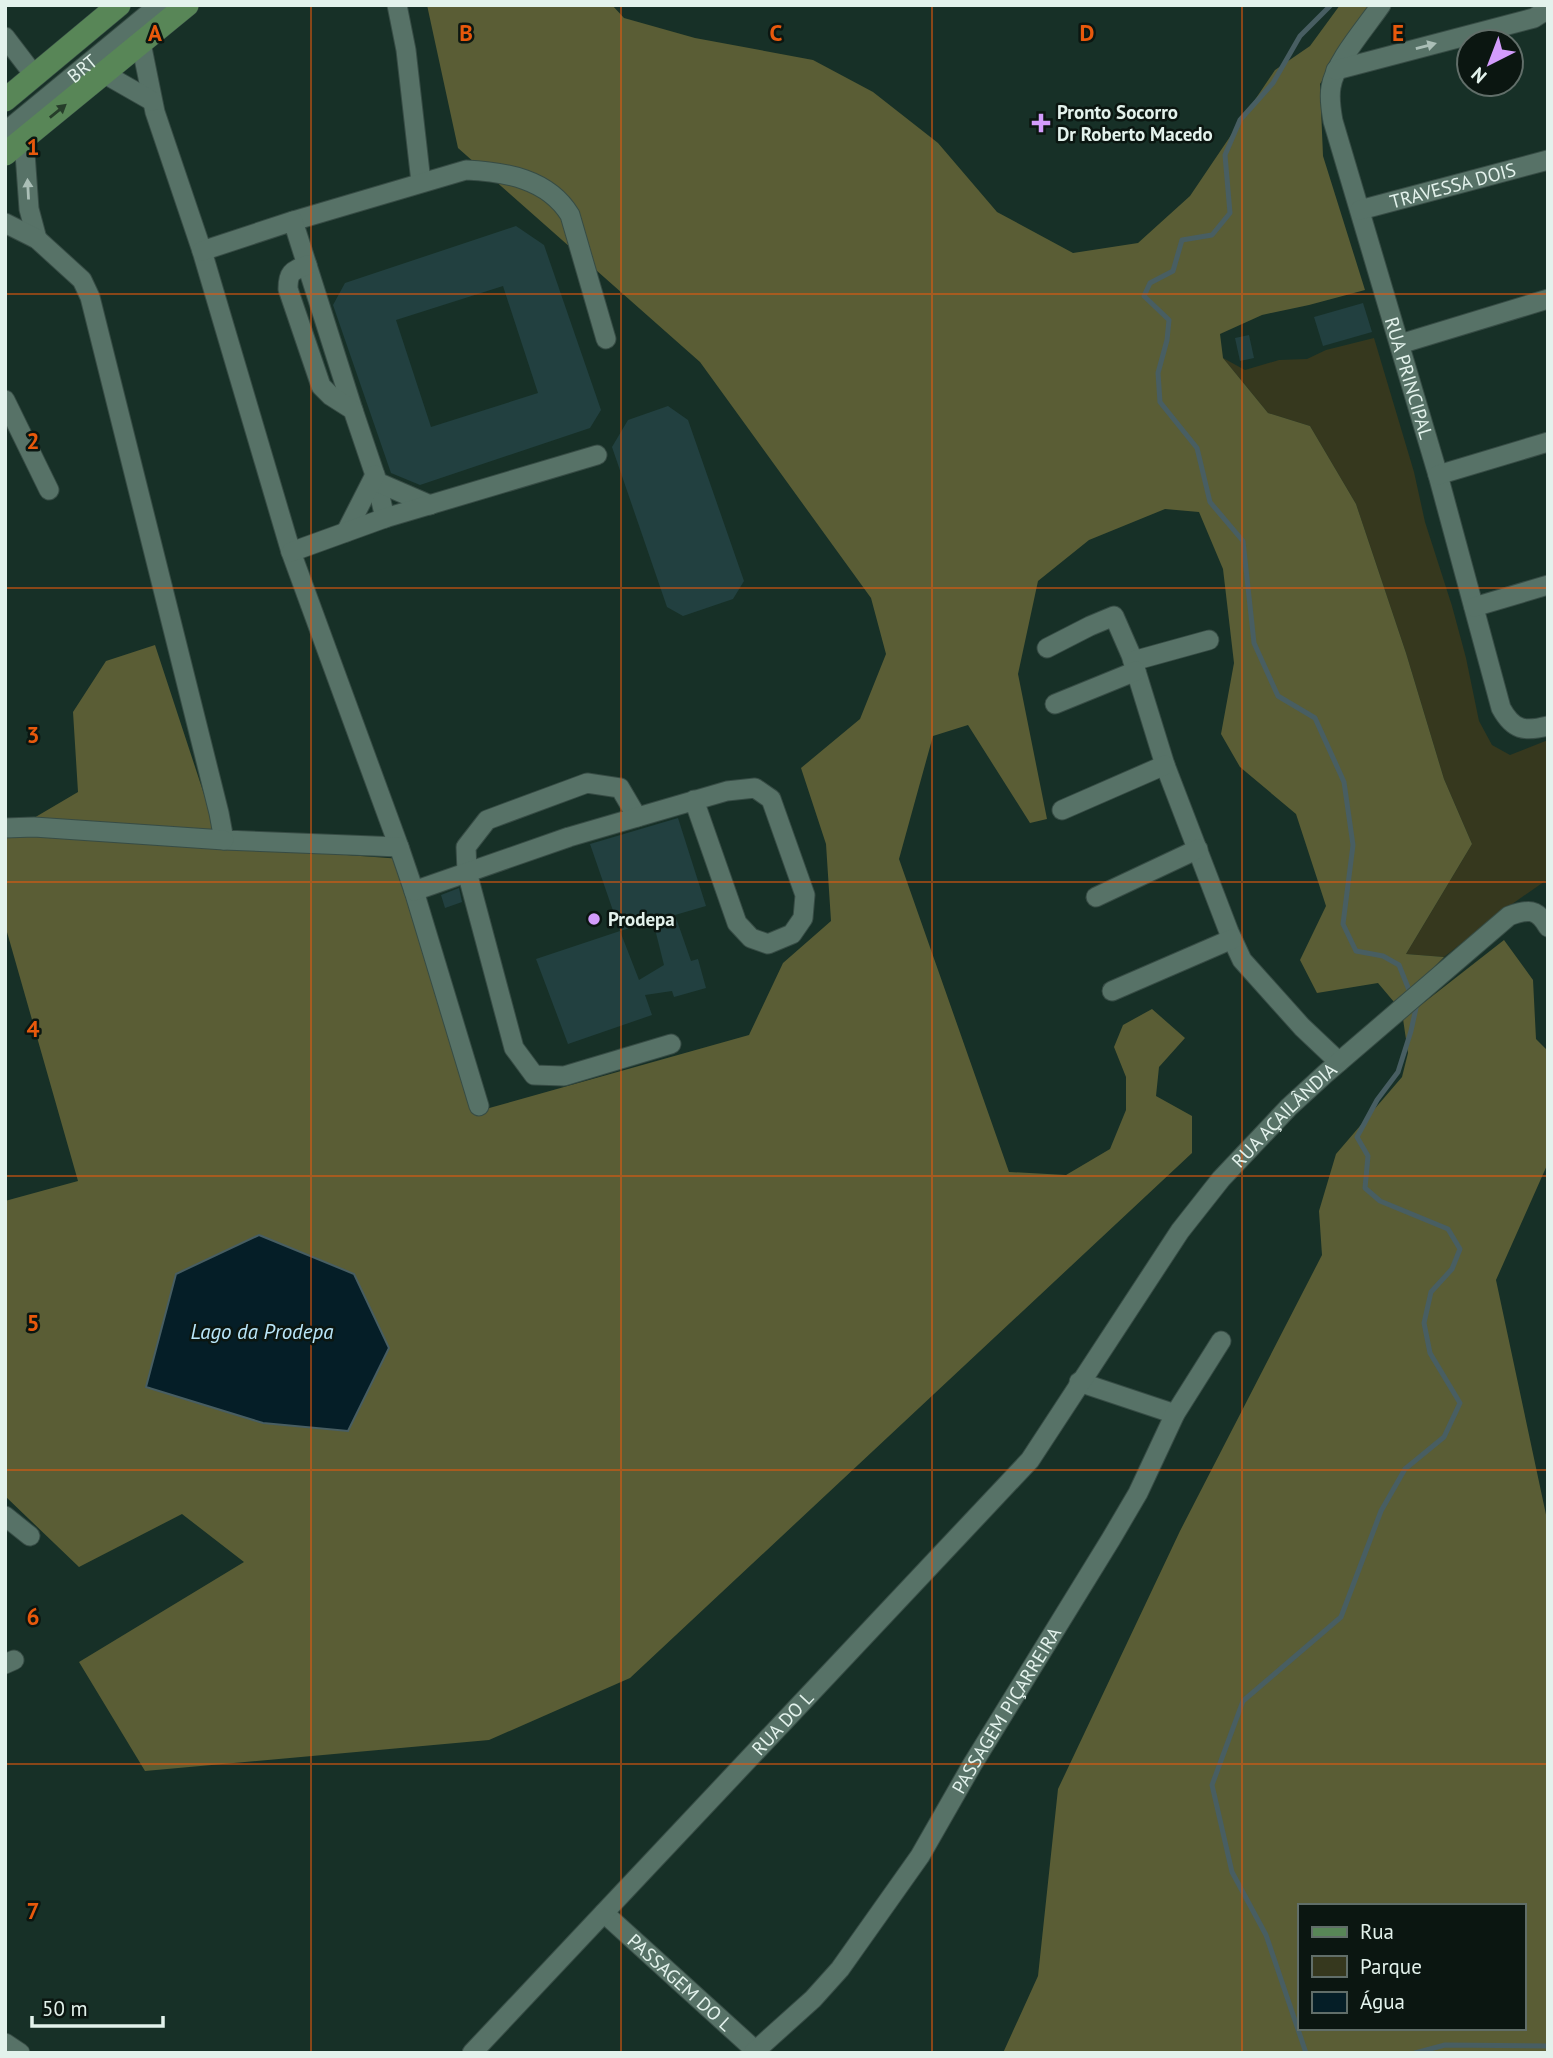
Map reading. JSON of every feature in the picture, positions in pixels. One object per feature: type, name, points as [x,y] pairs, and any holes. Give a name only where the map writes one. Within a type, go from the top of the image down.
[{"type":"main road","points":[[5,100],[119,5]]},
{"type":"main road","points":[[5,154],[15,135],[103,74],[187,5]]},
{"type":"street","name":"BRT","points":[[15,135],[159,5]]},
{"type":"street","points":[[397,5],[421,182]]},
{"type":"street","name":"RUA PRINCIPAL","points":[[1381,5],[1336,70],[1331,87],[1332,112],[1438,475],[1501,708],[1507,719],[1517,728],[1533,730],[1548,726]]},
{"type":"street","points":[[1336,70],[1534,18],[1548,9]]},
{"type":"street","points":[[5,37],[34,75]]},
{"type":"street","points":[[141,43],[152,101],[202,251],[291,552],[414,891],[478,1106]]},
{"type":"street","points":[[103,74],[152,101]]},
{"type":"street","points":[[15,135],[37,239]]},
{"type":"street","name":"TRAVESSA DOIS","points":[[1360,210],[1548,160]]},
{"type":"street","points":[[202,251],[421,182],[466,170],[495,171],[523,178],[562,202],[570,215],[606,339]]},
{"type":"street","points":[[293,221],[376,478],[385,519]]},
{"type":"street","points":[[5,223],[37,239],[82,281],[90,297],[224,840]]},
{"type":"street","points":[[1400,344],[1548,299]]},
{"type":"street","points":[[5,400],[49,490]]},
{"type":"street","points":[[1438,475],[1548,442]]},
{"type":"street","points":[[291,552],[385,519],[597,455]]},
{"type":"street","points":[[376,478],[430,505]]},
{"type":"street","points":[[346,532],[376,478]]},
{"type":"street","points":[[1474,607],[1548,585]]},
{"type":"street","points":[[1047,648],[1090,625],[1114,616],[1135,666],[1165,765],[1242,960],[1302,1027],[1339,1062]]},
{"type":"street","points":[[1055,704],[1135,666],[1209,640]]},
{"type":"street","points":[[1062,810],[1165,765]]},
{"type":"street","points":[[636,817],[620,788],[587,783],[487,820],[466,847],[467,872],[514,1048],[534,1075],[564,1076],[671,1044]]},
{"type":"street","points":[[414,891],[569,837],[694,800],[727,791],[755,788],[771,799],[804,895],[803,918],[792,934],[768,944],[751,938],[737,923],[694,800]]},
{"type":"street","points":[[5,828],[34,827],[224,840],[399,847]]},
{"type":"street","points":[[1096,897],[1198,849]]},
{"type":"street","name":"RUA AÇAILÂNDIA","points":[[1079,1382],[1180,1231],[1221,1179],[1289,1107],[1509,916],[1530,911],[1537,913],[1545,923]]},
{"type":"street","points":[[1112,991],[1232,939]]},
{"type":"street","name":"PASSAGEM PIÇARREIRA","points":[[755,2052],[813,1999],[840,1969],[920,1856],[972,1765],[1131,1504],[1175,1414],[1221,1340]]},
{"type":"street","points":[[1079,1382],[1175,1414]]},
{"type":"street","name":"RUA DO L","points":[[472,2053],[1030,1460],[1079,1382]]},
{"type":"street","points":[[5,1516],[30,1536]]},
{"type":"street","name":"PASSAGEM DO L","points":[[604,1913],[755,2052]]},
{"type":"street","points":[[5,2043],[20,2053]]},
{"type":"green space","points":[[427,5],[612,5],[624,18],[695,38],[813,60],[873,92],[938,143],[997,212],[1073,253],[1138,243],[1190,196],[1275,70],[1310,46],[1340,5],[1371,5],[1320,84],[1323,156],[1365,290],[1262,315],[1220,334],[1223,358],[1268,413],[1310,426],[1356,504],[1406,653],[1444,779],[1472,844],[1406,954],[1444,957],[1410,992],[1394,1002],[1378,983],[1317,993],[1300,960],[1326,906],[1296,814],[1240,767],[1221,734],[1234,663],[1223,569],[1199,512],[1165,509],[1089,540],[1038,581],[1018,674],[1047,819],[1030,823],[968,725],[933,736],[899,859],[1009,1172],[1066,1175],[1110,1149],[1126,1110],[1126,1077],[1114,1047],[1123,1025],[1152,1009],[1185,1038],[1159,1067],[1156,1096],[1192,1116],[1192,1153],[630,1678],[489,1740],[145,1771],[79,1662],[244,1562],[182,1514],[79,1567],[5,1496],[5,1201],[78,1181],[5,925],[5,835],[78,792],[73,712],[106,661],[155,645],[221,846],[402,859],[475,1112],[749,1035],[783,963],[831,921],[826,844],[801,768],[860,719],[886,654],[871,598],[700,362],[458,148]]},
{"type":"green space","points":[[1374,338],[1414,472],[1425,522],[1452,606],[1479,721],[1492,745],[1510,755],[1548,740],[1548,879],[1444,957],[1406,954],[1472,844],[1444,779],[1406,653],[1356,504],[1310,426],[1268,413],[1223,358],[1245,370],[1279,360],[1307,359],[1326,350]]},
{"type":"green space","points":[[1504,940],[1533,980],[1536,1039],[1548,1051],[1548,1163],[1496,1280],[1548,1524],[1548,2053],[1003,2053],[1038,1976],[1058,1789],[1180,1531],[1322,1255],[1319,1211],[1336,1154],[1402,1077],[1408,1053],[1403,1019]]},
{"type":"water","name":"Lago da Prodepa","points":[[259,1235],[354,1274],[389,1348],[348,1431],[263,1423],[146,1387],[176,1274]]},
{"type":"building","points":[[516,226],[544,245],[601,410],[590,428],[420,485],[391,473],[333,305],[345,283]],"holes":[[[503,286],[538,393],[431,427],[396,320]]]},
{"type":"building","points":[[1363,303],[1372,332],[1323,346],[1314,317]]},
{"type":"building","points":[[1249,335],[1254,358],[1240,361],[1235,338]]},
{"type":"building","points":[[668,406],[688,420],[744,581],[733,599],[683,616],[667,607],[612,447],[628,420]]},
{"type":"building","points":[[678,818],[706,906],[675,915],[691,961],[698,959],[706,988],[674,997],[672,991],[645,995],[652,1015],[568,1044],[536,959],[620,931],[590,844]],"holes":[[[653,921],[664,965],[639,980],[620,931]]]},
{"type":"building","points":[[459,888],[462,902],[445,908],[441,895]]},
{"type":"waterway","points":[[1331,5],[1300,36],[1273,83],[1240,120],[1225,155],[1230,213],[1212,235],[1182,240],[1173,271],[1150,283],[1144,296],[1169,320],[1167,340],[1158,373],[1160,402],[1197,448],[1210,502],[1243,541],[1254,643],[1278,696],[1315,718],[1344,782],[1353,845],[1343,924],[1356,951],[1383,956],[1399,965],[1411,995]]},
{"type":"waterway","points":[[1298,2029],[1266,1935],[1232,1872],[1212,1785],[1243,1701],[1341,1617],[1381,1511],[1405,1469],[1444,1437],[1460,1403],[1430,1353],[1424,1323],[1431,1292],[1452,1269],[1460,1249],[1448,1229],[1380,1201],[1365,1188],[1368,1156],[1357,1137],[1377,1100],[1398,1072],[1411,1031],[1415,1004]]},
{"type":"waterway","points":[[1298,2030],[1306,2053]]},
{"type":"waterway","points":[[1415,2053],[1445,2045],[1548,2046]]},
{"type":"place","name":"Pronto Socorro Dr Roberto Macedo","points":[[1041,123]]},
{"type":"place","name":"Prodepa","points":[[594,919]]}]
